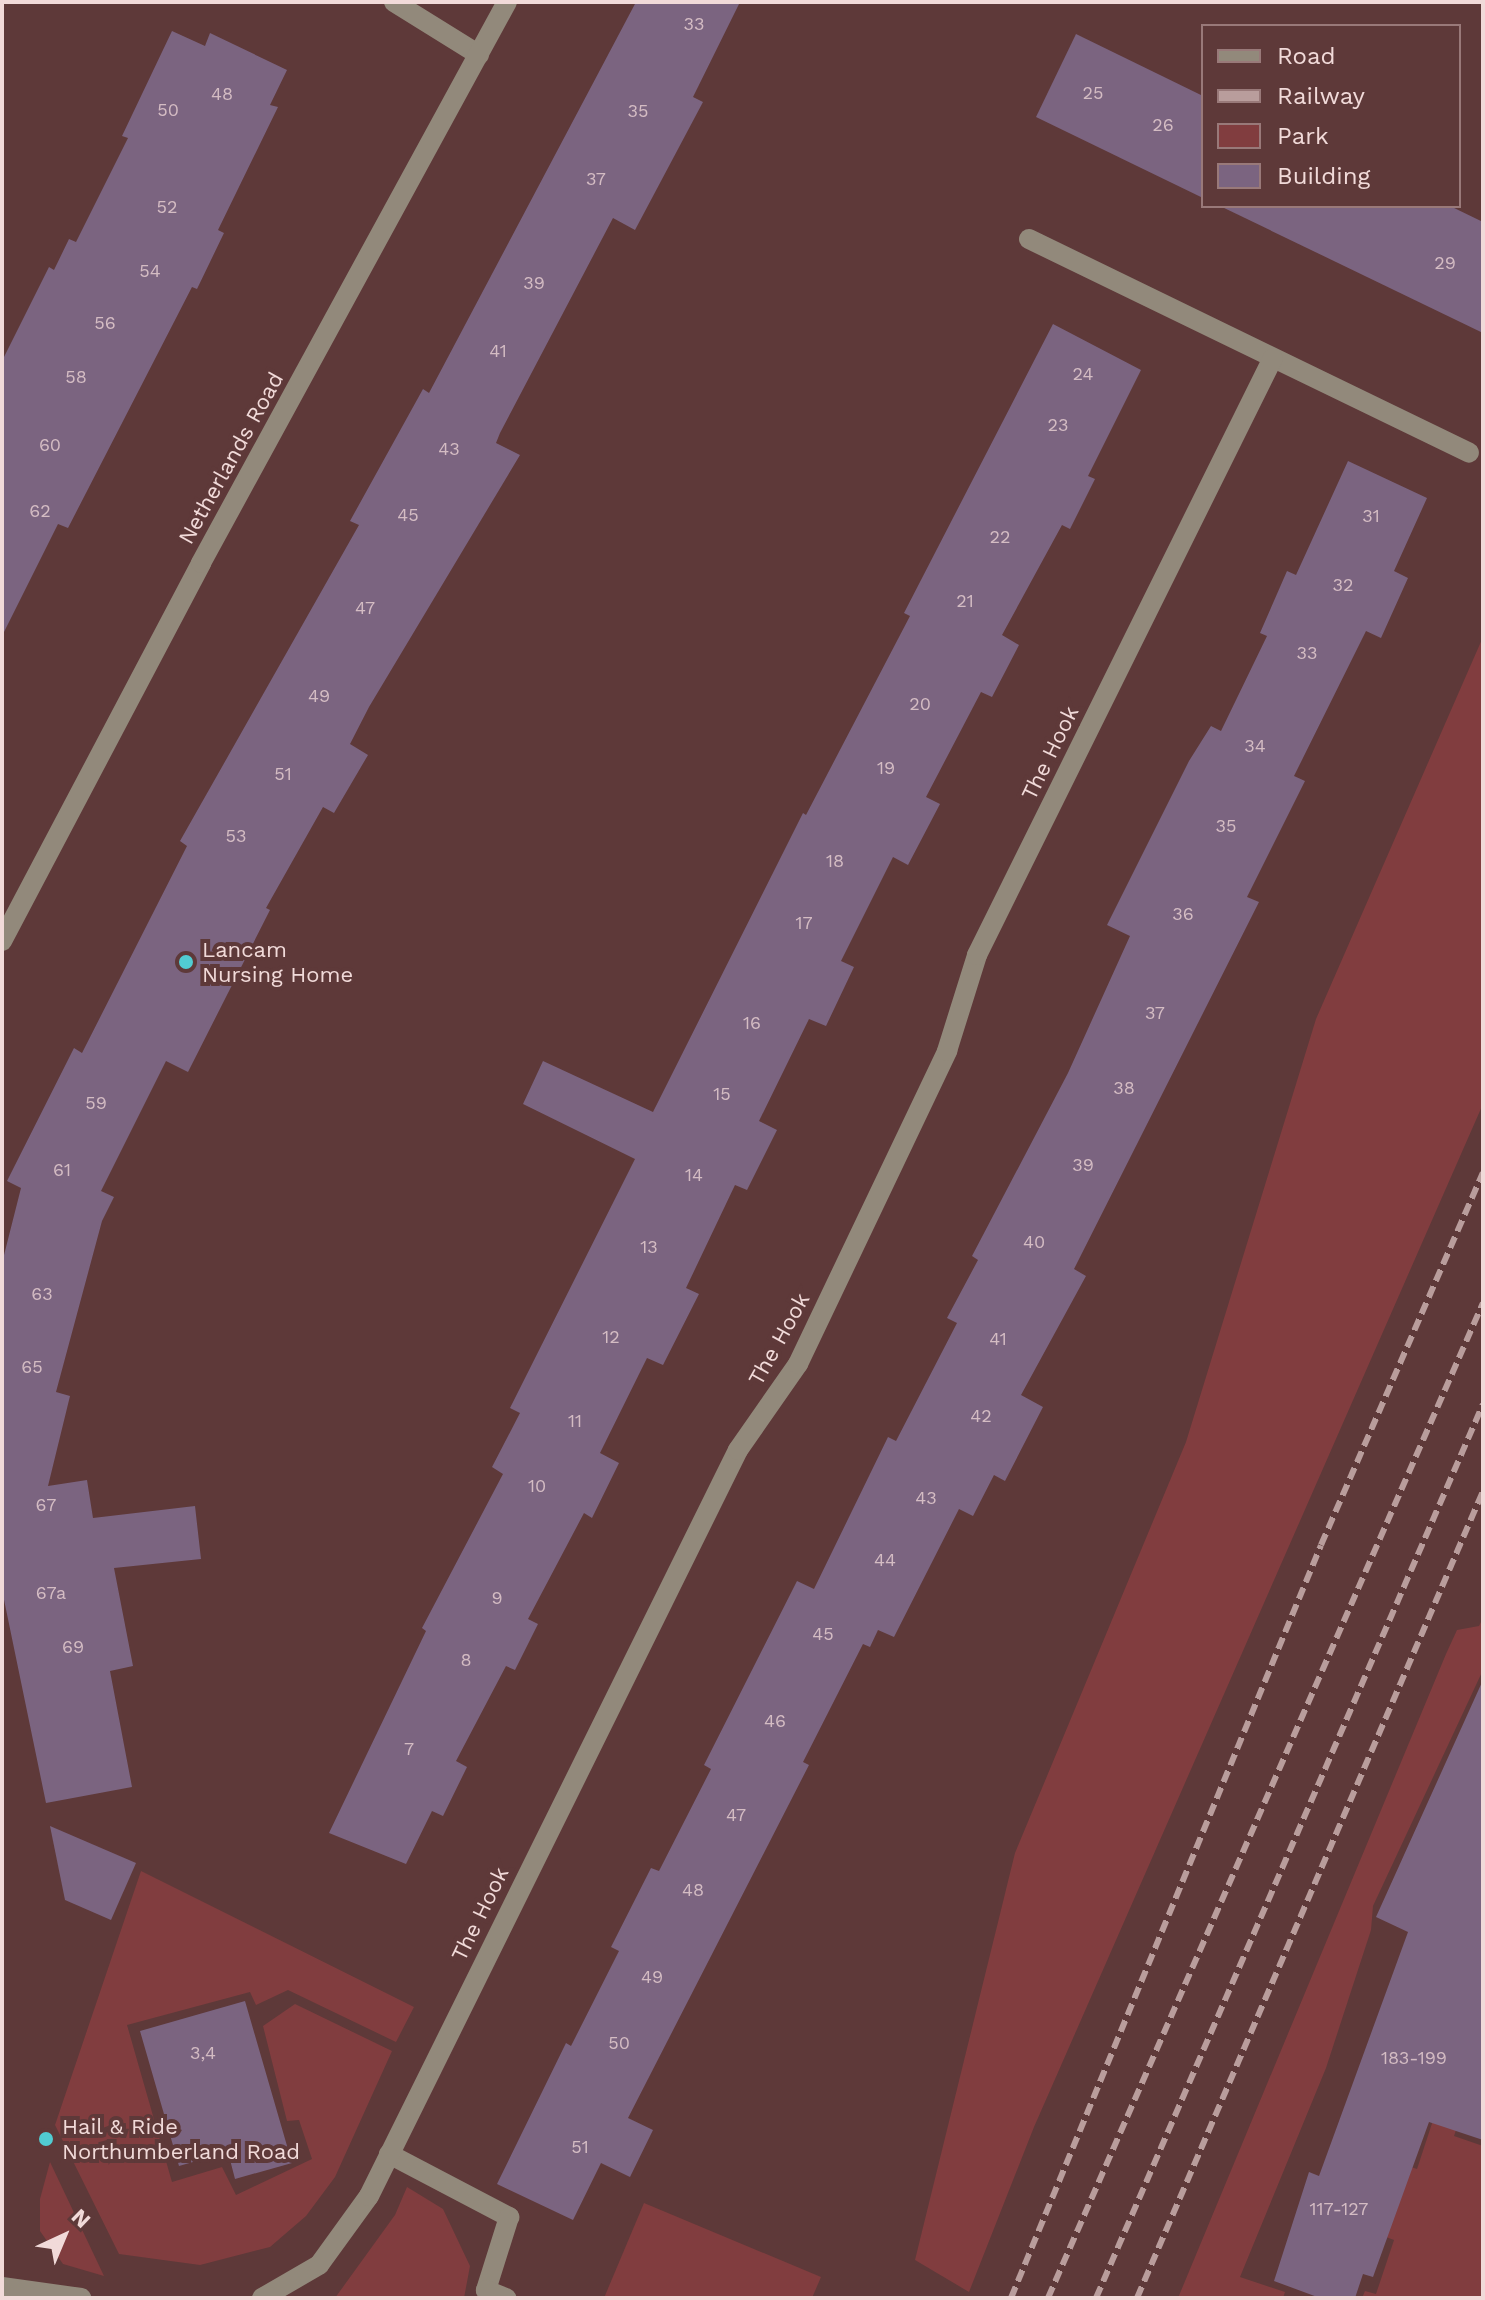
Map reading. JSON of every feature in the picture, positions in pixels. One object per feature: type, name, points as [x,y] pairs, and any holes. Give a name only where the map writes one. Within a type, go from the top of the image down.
[{"type":"street","points":[[394,2],[479,55]]},
{"type":"street","name":"Netherlands Road","points":[[2,941],[507,2]]},
{"type":"street","points":[[1029,239],[1469,453]]},
{"type":"street","name":"The Hook","points":[[262,2298],[319,2265],[369,2196],[738,1450],[798,1364],[947,1051],[977,955],[1273,358]]},
{"type":"street","points":[[389,2154],[509,2217],[486,2290],[506,2298]]},
{"type":"street","points":[[2,2287],[81,2298]]},
{"type":"green space","points":[[1483,637],[1483,1104],[1034,2127],[969,2292],[915,2260],[1015,1853],[1186,1442],[1316,1019]]},
{"type":"green space","points":[[1483,1618],[1483,1670],[1373,1906],[1371,1930],[1326,2068],[1240,2277],[1285,2292],[1283,2298],[1178,2298],[1446,1654],[1457,1630],[1479,1626]]},
{"type":"green space","points":[[141,1871],[414,2007],[396,2042],[288,1990],[256,2005],[250,1992],[127,2025],[172,2182],[222,2167],[236,2195],[312,2159],[299,2120],[287,2121],[263,2026],[295,2004],[392,2051],[335,2177],[306,2216],[270,2247],[200,2265],[119,2254],[55,2125]]},
{"type":"green space","points":[[1442,2093],[1466,2100],[1454,2136],[1483,2146],[1483,2298],[1362,2298],[1365,2291],[1376,2294],[1394,2240],[1378,2234],[1402,2164],[1417,2169]]},
{"type":"green space","points":[[50,2162],[104,2276],[63,2264],[40,2231],[40,2199]]},
{"type":"green space","points":[[407,2187],[443,2209],[470,2266],[464,2298],[335,2298],[395,2215]]},
{"type":"green space","points":[[644,2203],[821,2277],[812,2298],[604,2298]]},
{"type":"building","points":[[636,2],[740,2],[693,97],[703,102],[635,230],[613,218],[500,433],[496,443],[520,455],[350,744],[368,755],[334,813],[323,807],[266,908],[270,910],[188,1072],[166,1061],[101,1191],[114,1197],[102,1221],[56,1392],[70,1396],[48,1486],[87,1480],[93,1518],[195,1506],[201,1559],[114,1568],[133,1666],[110,1671],[132,1787],[46,1803],[2,1590],[2,1263],[21,1188],[7,1181],[74,1048],[82,1053],[187,846],[180,841],[359,525],[350,521],[423,389],[429,393]]},
{"type":"building","points":[[172,31],[205,46],[210,33],[287,70],[270,105],[278,107],[218,230],[224,233],[197,289],[192,287],[68,528],[58,524],[2,636],[2,361],[49,267],[54,270],[69,239],[76,242],[128,138],[122,136]]},
{"type":"building","points":[[1076,34],[1201,95],[1201,197],[1036,117]]},
{"type":"building","points":[[1224,208],[1454,208],[1483,222],[1483,333]]},
{"type":"building","points":[[1053,324],[1141,370],[1088,476],[1095,479],[1070,529],[1062,525],[1002,635],[1019,645],[992,697],[981,692],[926,797],[940,804],[908,865],[893,857],[841,961],[854,967],[826,1026],[809,1019],[759,1121],[777,1130],[747,1190],[735,1185],[686,1288],[699,1294],[663,1365],[647,1358],[600,1453],[619,1463],[592,1518],[584,1513],[528,1619],[538,1624],[515,1670],[506,1666],[456,1761],[467,1767],[443,1816],[432,1811],[406,1864],[329,1833],[426,1631],[422,1628],[503,1474],[492,1467],[520,1413],[510,1408],[635,1159],[523,1104],[543,1061],[653,1112],[803,813],[806,815],[910,616],[904,613]]},
{"type":"building","points":[[1348,461],[1427,498],[1394,571],[1408,578],[1381,638],[1366,631],[1294,776],[1305,781],[1247,897],[1259,902],[1074,1269],[1086,1276],[1021,1395],[1043,1407],[1005,1481],[994,1475],[973,1516],[959,1509],[894,1637],[878,1630],[870,1647],[863,1644],[803,1762],[809,1765],[628,2118],[653,2130],[630,2177],[601,2163],[573,2220],[497,2184],[566,2043],[571,2046],[619,1951],[611,1947],[651,1868],[659,1871],[711,1769],[704,1765],[797,1581],[814,1589],[888,1437],[896,1441],[957,1323],[947,1318],[978,1260],[972,1256],[1068,1073],[1130,936],[1107,925],[1189,761],[1211,726],[1221,731],[1267,636],[1260,633],[1287,571],[1296,575]]},
{"type":"building","points":[[1483,1680],[1483,2140],[1429,2122],[1373,2277],[1363,2274],[1355,2298],[1320,2298],[1274,2281],[1309,2172],[1319,2176],[1408,1932],[1376,1917]]},
{"type":"building","points":[[50,1826],[136,1863],[111,1920],[65,1900]]},
{"type":"building","points":[[245,2001],[292,2163],[235,2179],[228,2152],[179,2166],[140,2031]]},
{"type":"railway","points":[[1011,2298],[1321,1545],[1483,1173]]},
{"type":"railway","points":[[1048,2298],[1483,1303]]},
{"type":"railway","points":[[1096,2298],[1483,1404]]},
{"type":"railway","points":[[1137,2298],[1483,1491]]},
{"type":"place","name":"Lancam Nursing Home","points":[[186,962]]},
{"type":"place","name":"Hail & Ride Northumberland Road","points":[[46,2139]]}]
